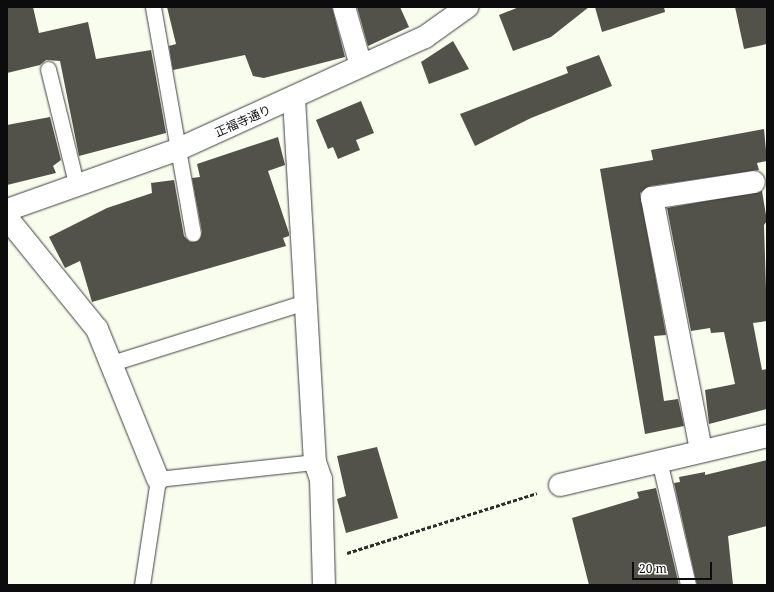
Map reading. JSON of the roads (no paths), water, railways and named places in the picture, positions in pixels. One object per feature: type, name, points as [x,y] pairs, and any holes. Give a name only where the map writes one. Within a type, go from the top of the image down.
[{"type":"street","points":[[344,7],[361,66]]},
{"type":"street","name":"正福寺通り","points":[[7,210],[77,187],[179,149],[294,99],[425,37],[467,7]]},
{"type":"street","points":[[294,99],[316,462],[321,479],[324,585]]},
{"type":"street","points":[[701,450],[652,198],[754,182]]},
{"type":"street","points":[[7,218],[97,329],[158,480]]},
{"type":"street","points":[[560,485],[701,450],[767,436]]},
{"type":"lane","points":[[153,7],[193,234]]},
{"type":"lane","points":[[48,69],[77,187]]},
{"type":"lane","points":[[112,363],[306,302]]},
{"type":"lane","points":[[660,460],[688,585]]},
{"type":"lane","points":[[142,585],[158,480],[316,462]]}]
